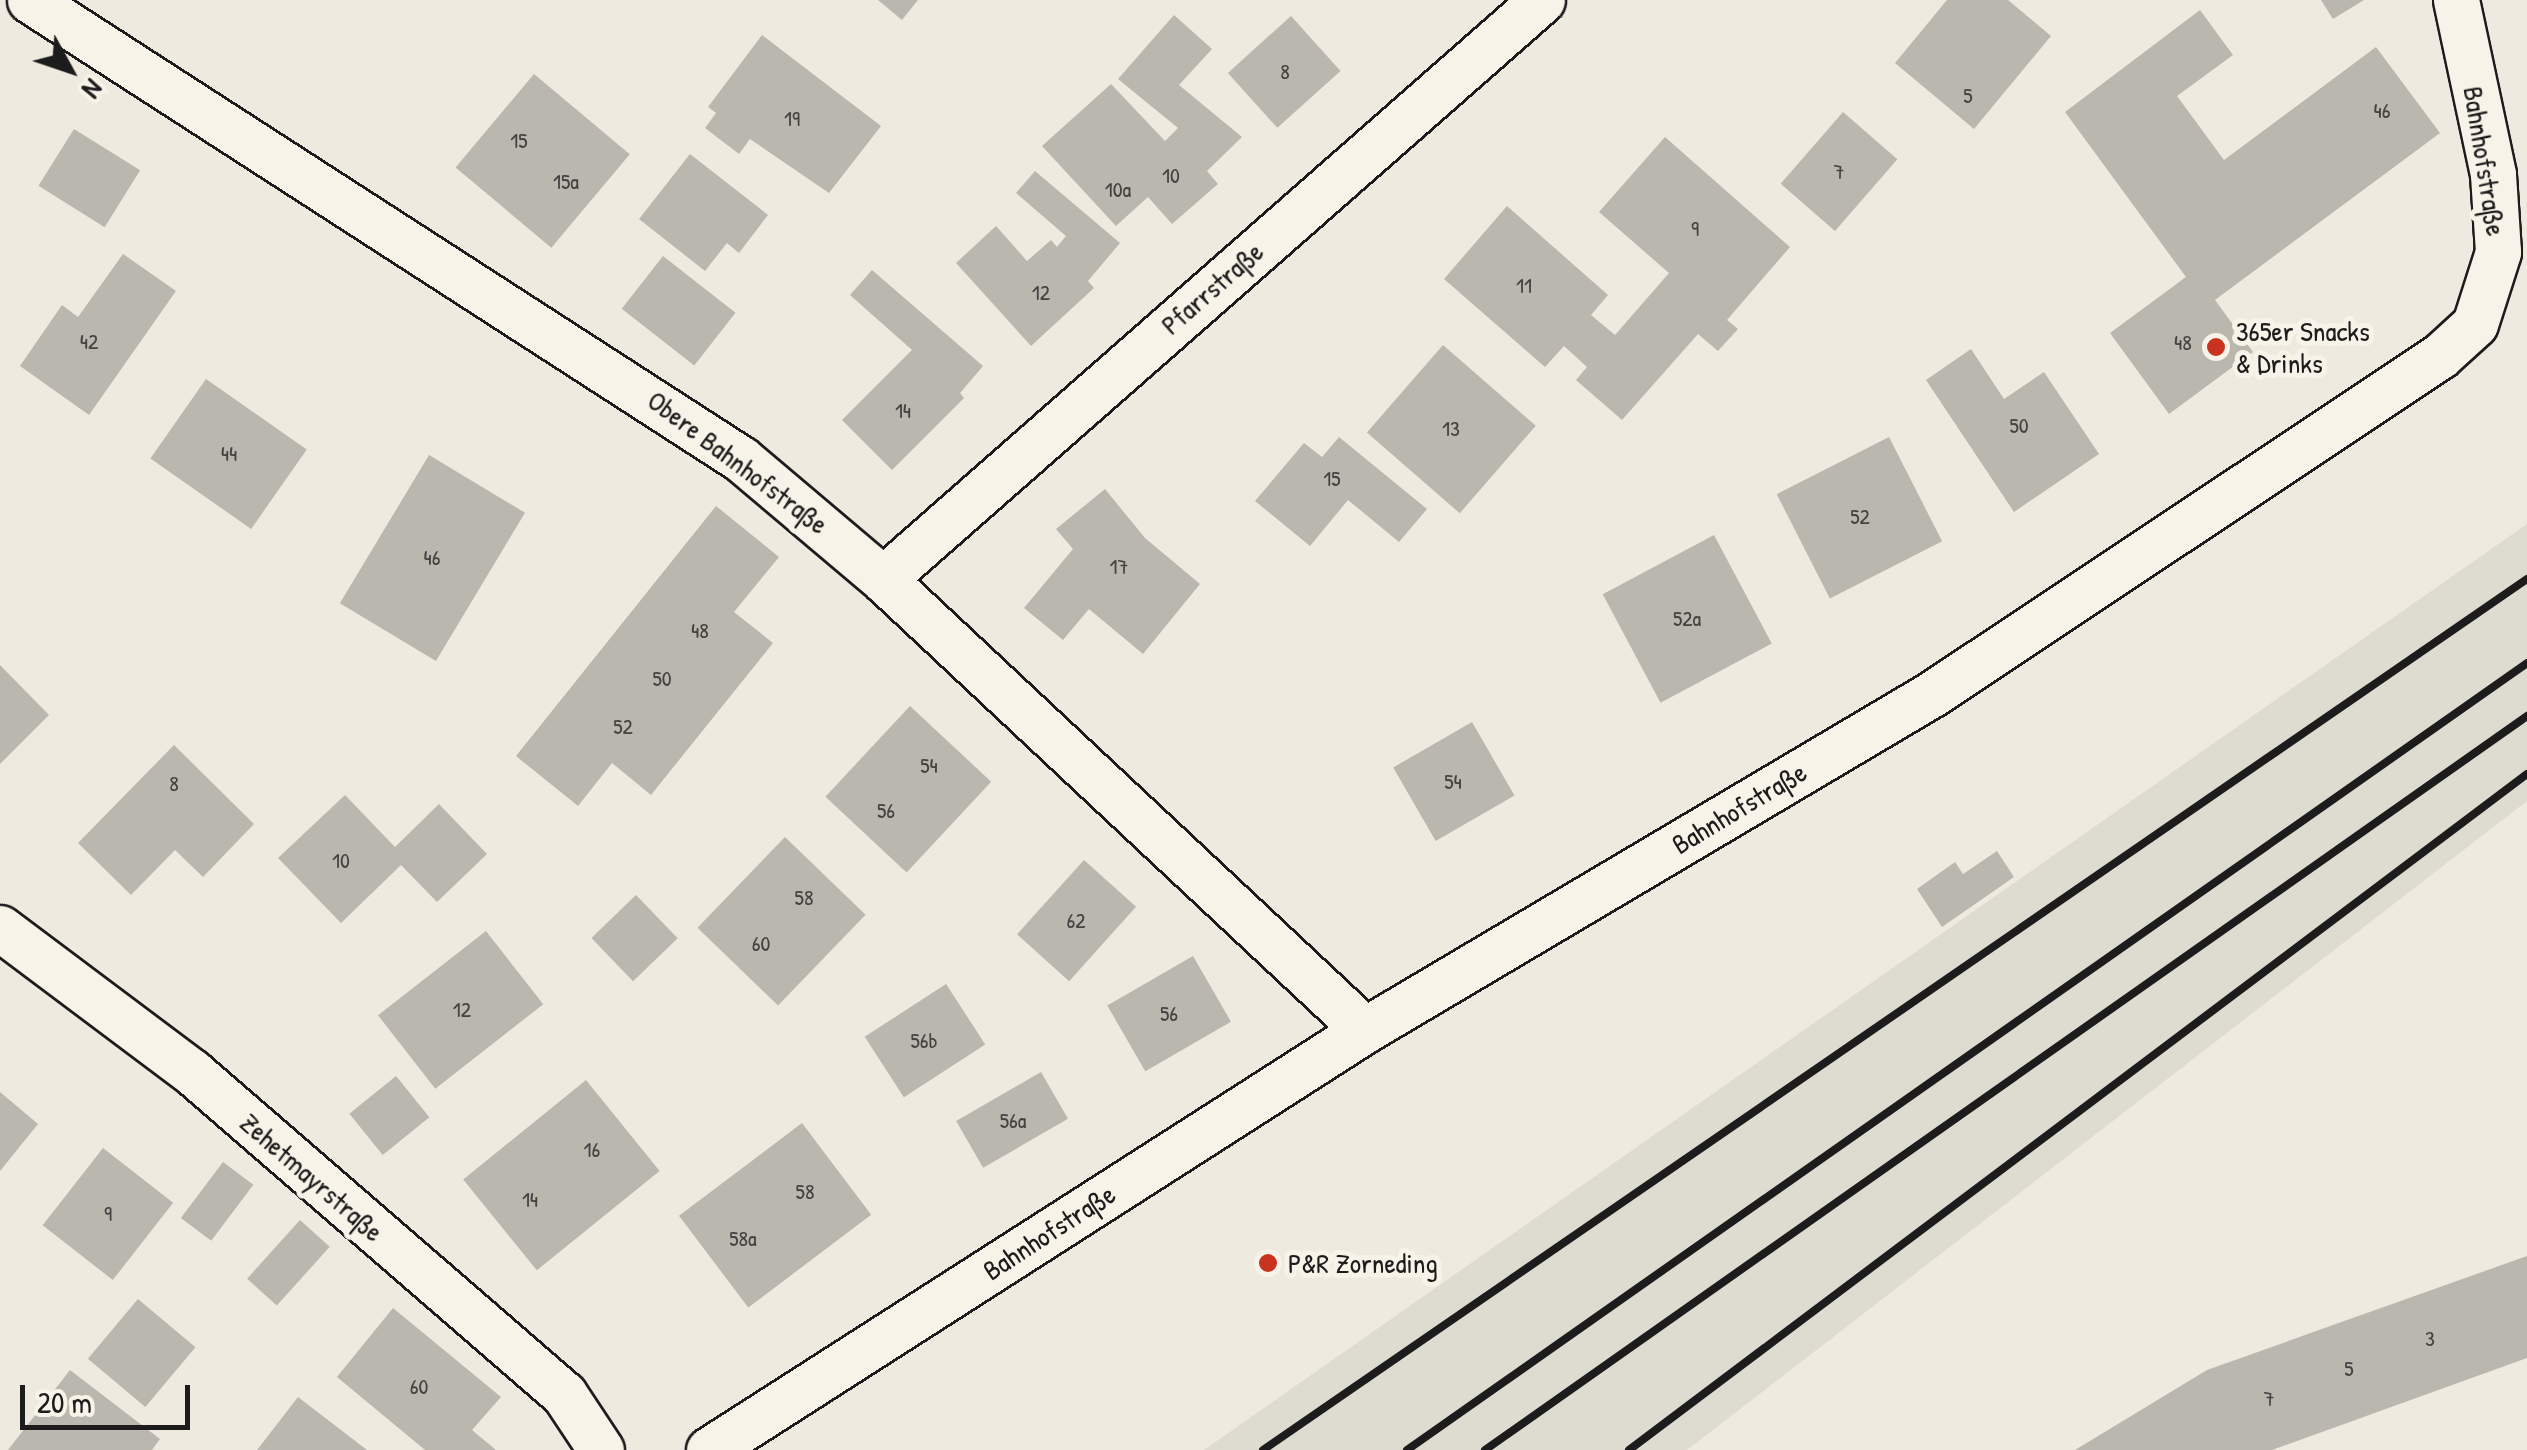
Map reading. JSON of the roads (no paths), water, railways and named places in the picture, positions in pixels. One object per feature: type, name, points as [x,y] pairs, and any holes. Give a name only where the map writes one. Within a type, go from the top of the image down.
[{"type":"street","name":"Obere Bahnhofstraße","points":[[30,0],[639,386],[767,479],[884,579],[1365,1030]]},
{"type":"street","name":"Pfarrstraße","points":[[884,579],[1542,0]]},
{"type":"street","name":"Bahnhofstraße","points":[[709,1450],[1365,1030],[1932,694],[2440,356],[2475,324],[2498,252],[2493,174],[2456,0]]},
{"type":"street","name":"Zehetmayrstraße","points":[[0,928],[192,1072],[564,1394],[601,1450]]},
{"type":"railway","points":[[1263,1450],[2527,579]]},
{"type":"railway","points":[[1407,1450],[2527,663]]},
{"type":"railway","points":[[1485,1450],[2527,716]]},
{"type":"railway","points":[[1629,1450],[2527,774]]},
{"type":"place","name":"365er Snacks & Drinks","points":[[2216,347]]},
{"type":"place","name":"P&R Zorneding","points":[[1268,1263]]}]
